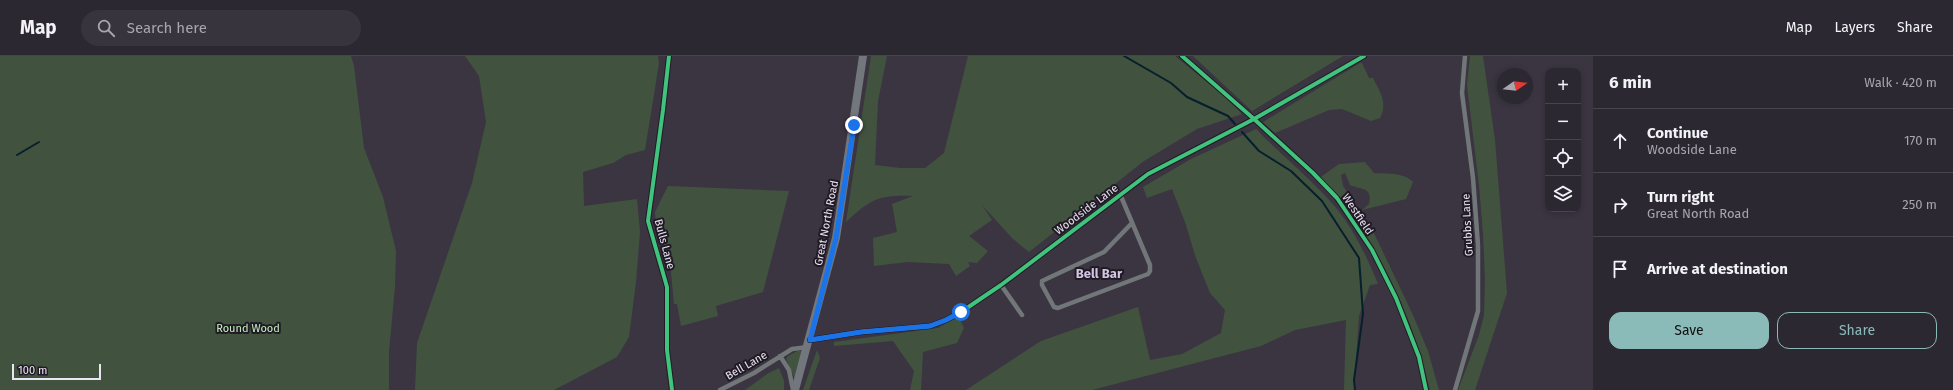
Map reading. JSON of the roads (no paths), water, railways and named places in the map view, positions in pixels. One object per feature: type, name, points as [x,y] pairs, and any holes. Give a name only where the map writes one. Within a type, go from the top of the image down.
[{"type":"main road","name":"Great North Road","points":[[794,390],[809,343],[840,218],[863,56]]},
{"type":"street","name":"Bulls Lane","points":[[669,56],[648,221],[667,287],[667,350],[672,390]]},
{"type":"street","name":"Westfield","points":[[1182,56],[1313,173],[1337,198],[1367,244],[1398,305],[1418,357],[1426,390]]},
{"type":"street","name":"Woodside Lane","points":[[809,343],[861,332],[930,326],[946,320],[961,312],[1001,285],[1148,174],[1254,119],[1364,56]]},
{"type":"street","name":"Grubbs Lane","points":[[1455,390],[1478,311],[1478,245],[1473,178],[1462,93],[1464,56]]},
{"type":"street","points":[[1120,194],[1150,265],[1150,271],[1148,274],[1058,308],[1054,306],[1042,285],[1042,281],[1104,252],[1132,223]]},
{"type":"street","points":[[1001,285],[1022,316]]},
{"type":"street","name":"Bell Lane","points":[[720,390],[754,373],[780,356],[809,343]]},
{"type":"street","name":"Bell Lane","points":[[780,356],[789,370],[794,390]]},
{"type":"waterway","points":[[1124,56],[1171,83],[1187,97],[1228,116],[1235,124]]},
{"type":"waterway","points":[[1242,132],[1259,151],[1291,171],[1322,201],[1359,258],[1363,314],[1354,380],[1355,390]]},
{"type":"waterway","points":[[17,155],[39,142]]},
{"type":"district","name":"Bell Bar","points":[[1099,273]]},
{"type":"park label","name":"Round Wood","points":[[248,328]]}]
